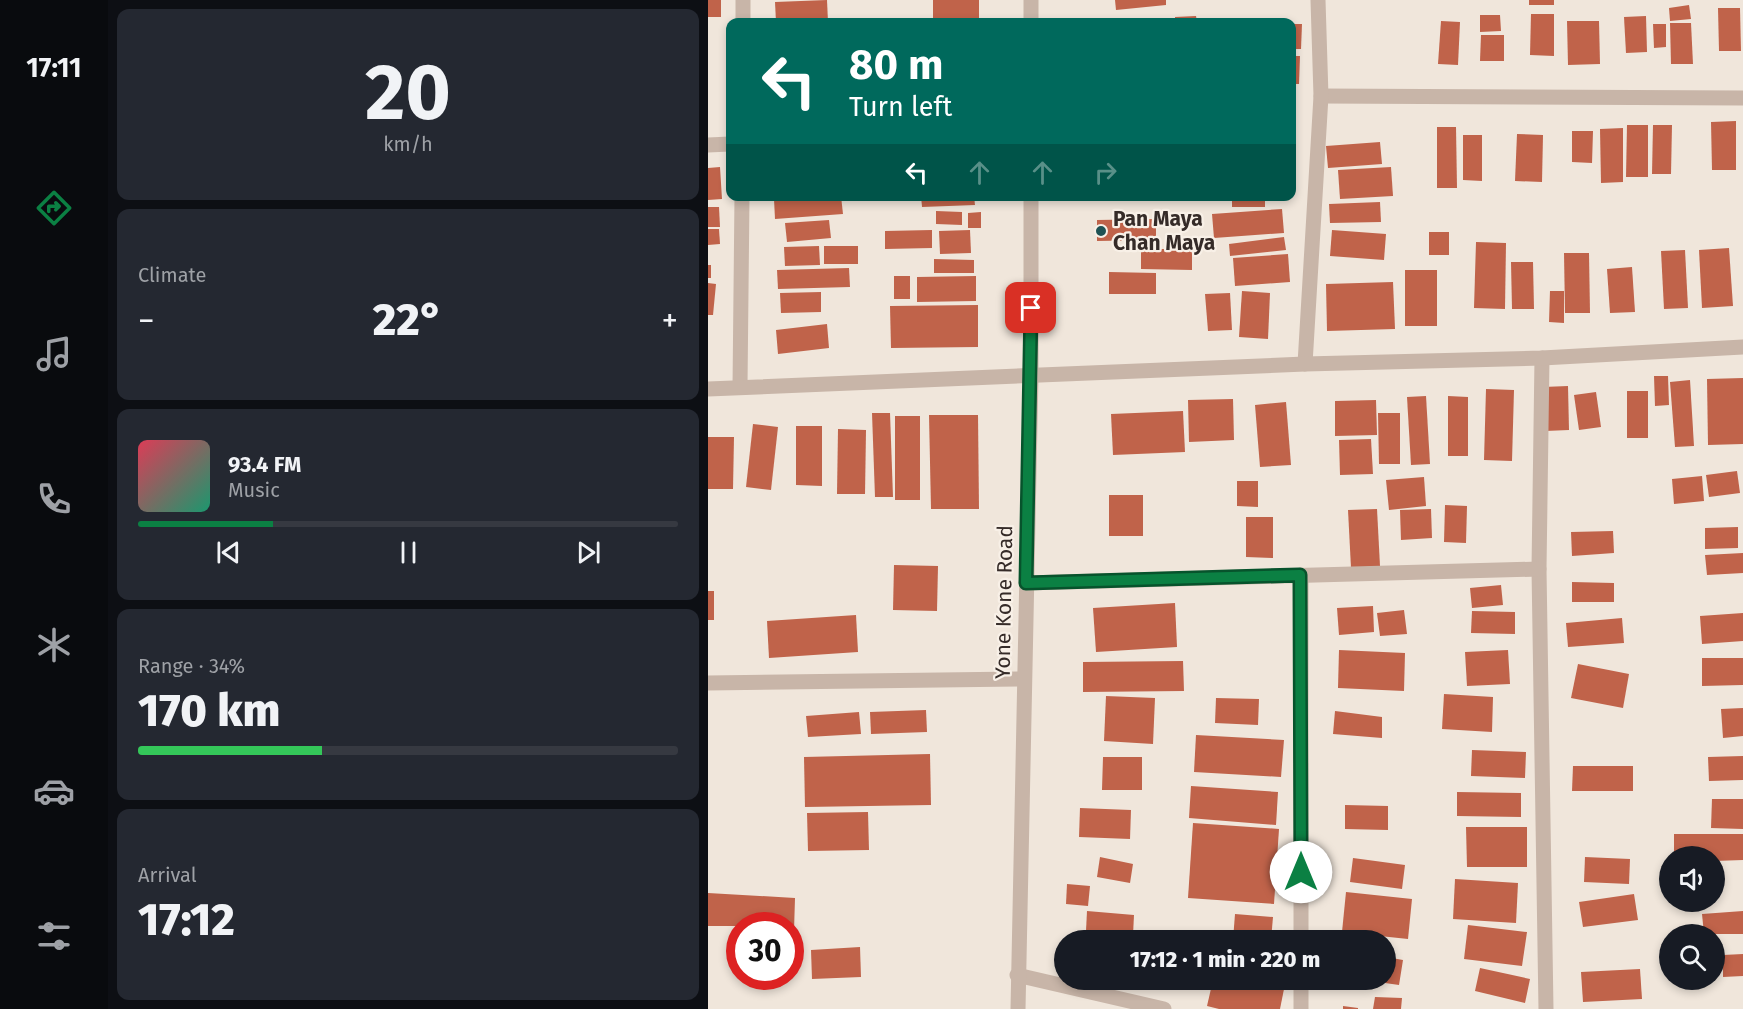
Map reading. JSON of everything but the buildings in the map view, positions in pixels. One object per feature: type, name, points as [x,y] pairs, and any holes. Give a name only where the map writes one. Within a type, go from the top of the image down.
[{"type":"street","points":[[743,0],[743,18]]},
{"type":"street","points":[[1031,0],[1031,18]]},
{"type":"street","points":[[1305,364],[1321,96],[1318,0]]},
{"type":"street","points":[[1321,96],[1743,98]]},
{"type":"street","points":[[708,145],[726,144]]},
{"type":"street","points":[[740,387],[742,201]]},
{"type":"street","name":"Yone Kone Road","points":[[1018,1009],[1031,375],[1031,201]]},
{"type":"street","points":[[708,389],[1305,364],[1542,358],[1743,347]]},
{"type":"street","points":[[1542,358],[1539,569],[1546,1009]]},
{"type":"street","points":[[1026,583],[1539,569]]},
{"type":"street","points":[[1300,575],[1301,930]]},
{"type":"street","points":[[708,683],[1023,679]]},
{"type":"street","points":[[1017,975],[1164,1009]]},
{"type":"street","points":[[1301,990],[1301,1009]]},
{"type":"place","name":"Pan Maya Chan Maya","points":[[1101,231]]},
{"type":"route","points":[[1031,308],[1026,583],[1300,575],[1301,872]]}]
